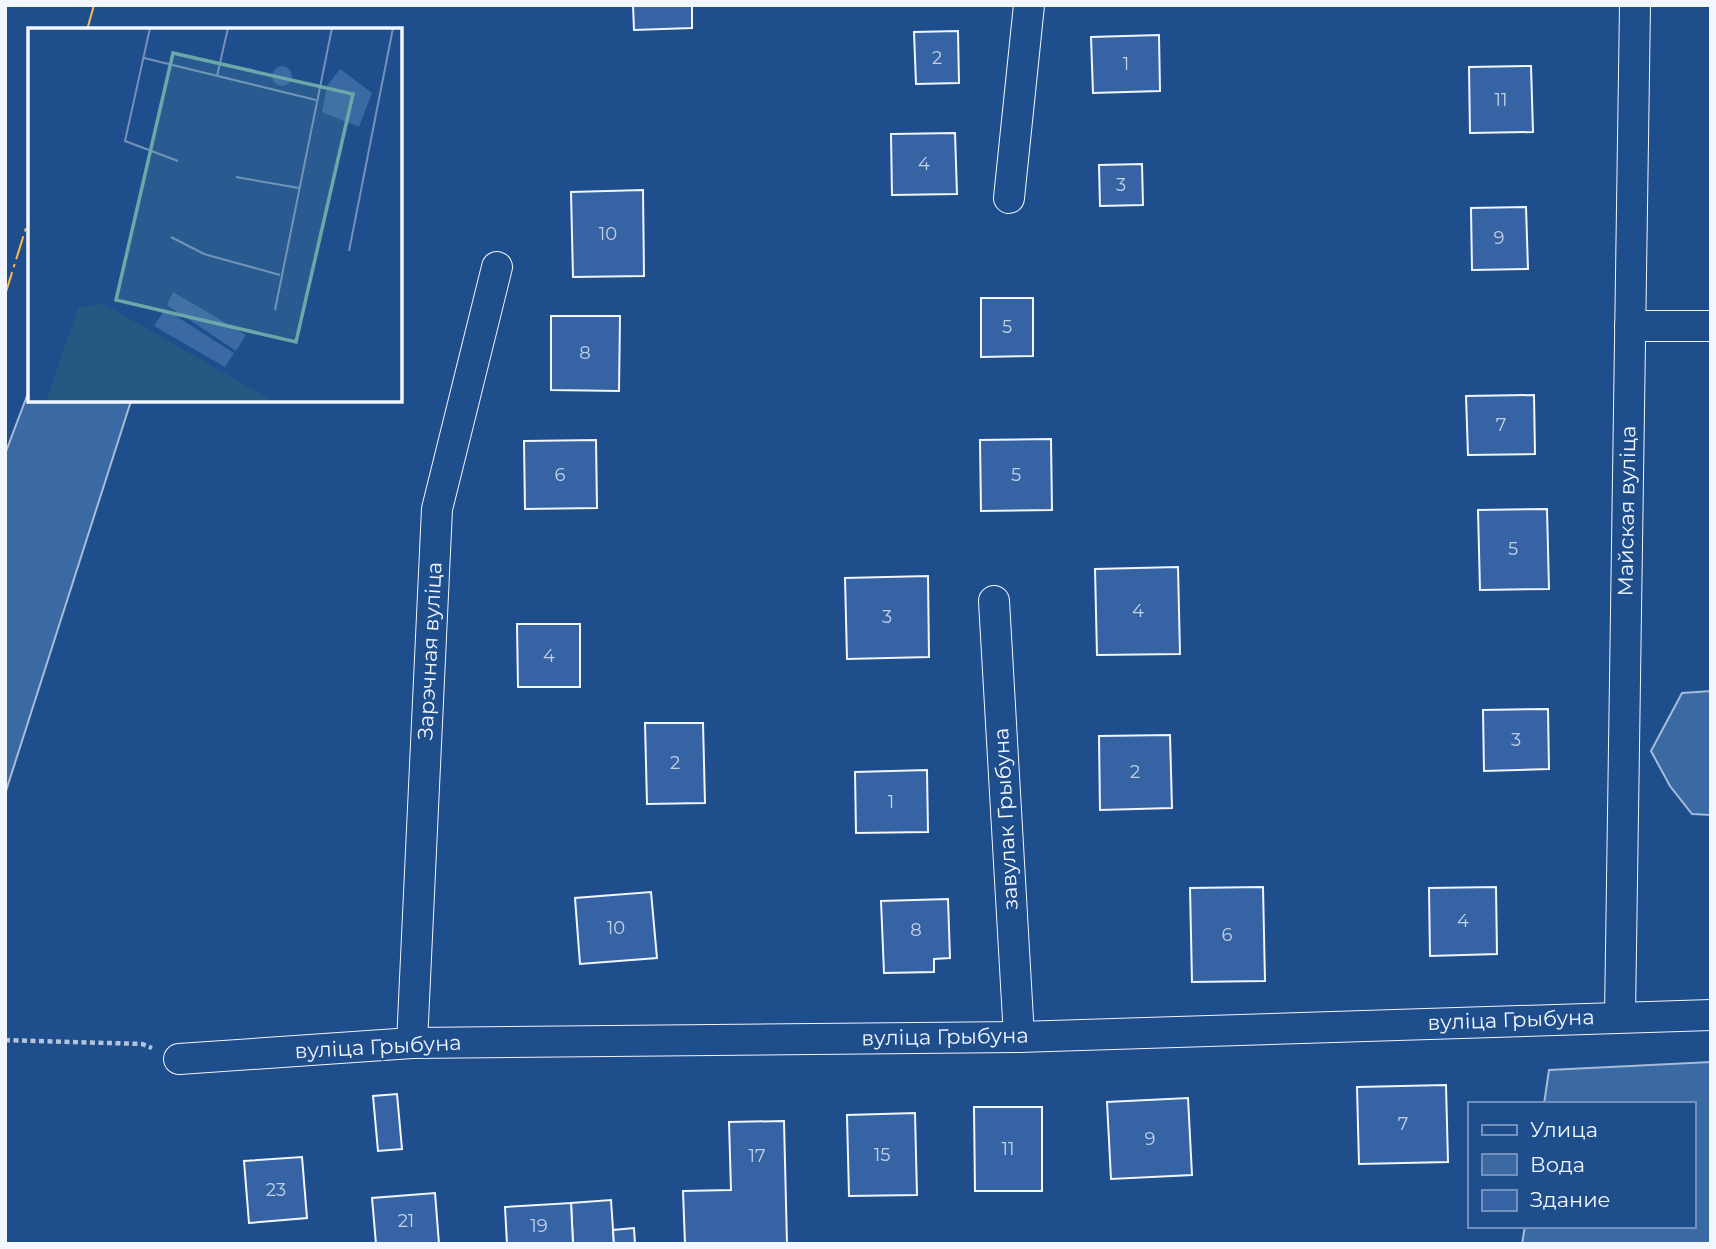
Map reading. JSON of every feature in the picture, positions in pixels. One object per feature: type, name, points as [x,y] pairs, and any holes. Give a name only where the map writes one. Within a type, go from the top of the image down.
[{"type":"street","points":[[1009,198],[1029,5]]},
{"type":"street","name":"Майская вуліца","points":[[1620,1016],[1635,5]]},
{"type":"street","name":"Зарэчная вуліца","points":[[412,1042],[437,509],[497,267]]},
{"type":"street","points":[[1630,326],[1711,326]]},
{"type":"street","name":"завулак Грыбуна","points":[[994,601],[1019,1037]]},
{"type":"street","name":"вуліца Грыбуна","points":[[179,1059],[412,1042],[1019,1037],[1711,1015]]},
{"type":"path","points":[[5,1040],[142,1044],[179,1059]]},
{"type":"water","points":[[28,393],[28,402],[131,402],[5,794],[5,454]]},
{"type":"water","points":[[1711,691],[1711,815],[1692,814],[1670,786],[1651,751],[1682,693]]},
{"type":"water","points":[[1711,1062],[1711,1244],[1522,1244],[1525,1228],[1695,1228],[1695,1102],[1544,1102],[1549,1070]]},
{"type":"building","points":[[633,5],[692,5],[692,28],[634,30]]},
{"type":"building","points":[[958,31],[959,83],[916,84],[914,32]]},
{"type":"building","points":[[1159,35],[1160,91],[1093,93],[1091,37]]},
{"type":"building","points":[[1531,66],[1533,132],[1470,133],[1469,67]]},
{"type":"building","points":[[955,133],[957,194],[892,195],[891,134]]},
{"type":"building","points":[[1142,164],[1143,205],[1100,206],[1099,165]]},
{"type":"building","points":[[643,190],[644,276],[573,277],[571,192]]},
{"type":"building","points":[[1526,207],[1528,269],[1472,270],[1471,208]]},
{"type":"building","points":[[981,298],[1033,298],[1033,356],[981,357]]},
{"type":"building","points":[[551,316],[620,316],[619,391],[551,390]]},
{"type":"building","points":[[1534,395],[1535,454],[1468,455],[1466,396]]},
{"type":"building","points":[[1051,439],[1052,510],[981,511],[980,440]]},
{"type":"building","points":[[596,440],[597,508],[525,509],[524,441]]},
{"type":"building","points":[[1547,509],[1549,589],[1480,590],[1478,510]]},
{"type":"building","points":[[1178,567],[1180,654],[1097,655],[1095,569]]},
{"type":"building","points":[[928,576],[929,657],[847,659],[845,578]]},
{"type":"building","points":[[517,624],[580,624],[580,687],[518,687]]},
{"type":"building","points":[[1548,709],[1549,769],[1484,771],[1483,710]]},
{"type":"building","points":[[645,723],[703,723],[705,803],[647,804]]},
{"type":"building","points":[[1170,735],[1172,808],[1100,810],[1099,736]]},
{"type":"building","points":[[927,770],[928,832],[856,833],[855,772]]},
{"type":"building","points":[[1263,887],[1265,981],[1192,982],[1190,888]]},
{"type":"building","points":[[1496,887],[1497,954],[1430,956],[1429,888]]},
{"type":"building","points":[[651,892],[657,958],[580,964],[575,898]]},
{"type":"building","points":[[948,899],[950,958],[934,959],[934,972],[884,973],[881,901]]},
{"type":"building","points":[[1446,1085],[1448,1162],[1359,1164],[1357,1087]]},
{"type":"building","points":[[397,1094],[402,1149],[378,1151],[373,1096]]},
{"type":"building","points":[[1188,1098],[1192,1175],[1111,1179],[1107,1102]]},
{"type":"building","points":[[974,1107],[1042,1107],[1042,1191],[975,1191]]},
{"type":"building","points":[[915,1113],[917,1195],[849,1196],[847,1115]]},
{"type":"building","points":[[784,1121],[787,1244],[685,1244],[683,1191],[731,1190],[729,1122]]},
{"type":"building","points":[[302,1157],[307,1218],[249,1223],[244,1161]]},
{"type":"building","points":[[435,1193],[439,1244],[376,1244],[372,1198]]},
{"type":"building","points":[[611,1200],[614,1244],[573,1244],[571,1203]]},
{"type":"building","points":[[571,1203],[573,1244],[507,1244],[505,1207]]},
{"type":"building","points":[[634,1228],[635,1244],[614,1244],[613,1230]]},
{"type":"power","points":[[88,28],[94,5]]},
{"type":"power","points":[[5,295],[28,221]]}]
